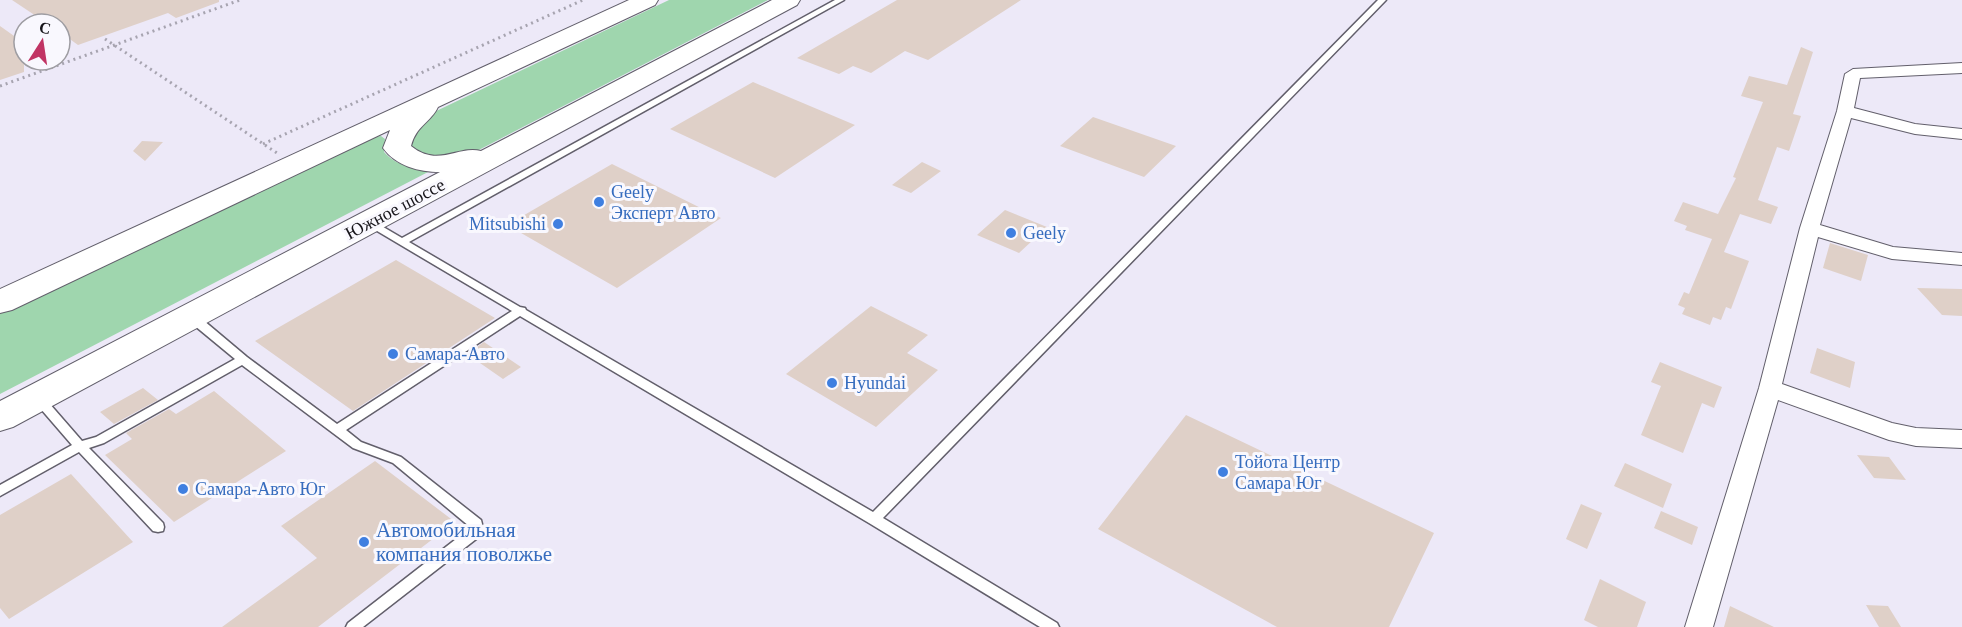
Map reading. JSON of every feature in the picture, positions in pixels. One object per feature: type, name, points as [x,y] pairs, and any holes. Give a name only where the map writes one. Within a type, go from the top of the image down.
[{"type":"main road","points":[[0,302],[445,95],[615,11],[647,0]]},
{"type":"main road","name":"Южное шоссе","points":[[0,417],[789,0]]},
{"type":"main road","points":[[445,95],[415,118],[399,136],[397,148],[405,156],[417,162],[459,163],[508,148]]},
{"type":"street","points":[[1704,625],[1770,388],[1810,228],[1845,111],[1853,74],[1962,68]]},
{"type":"street","points":[[1845,111],[1915,129],[1962,134]]},
{"type":"street","points":[[1810,228],[1892,253],[1962,259]]},
{"type":"street","points":[[1770,388],[1889,431],[1916,437],[1962,439]]},
{"type":"lane","points":[[404,241],[840,0]]},
{"type":"lane","points":[[874,519],[1382,0]]},
{"type":"lane","points":[[370,223],[874,519],[1052,627]]},
{"type":"lane","points":[[337,430],[520,310]]},
{"type":"lane","points":[[192,317],[243,360],[357,445],[397,460],[476,524],[475,532],[353,627]]},
{"type":"lane","points":[[0,491],[80,446],[100,440],[243,360]]},
{"type":"lane","points":[[37,398],[158,527]]},
{"type":"path","points":[[0,86],[240,0]]},
{"type":"path","points":[[263,144],[583,0]]},
{"type":"path","points":[[105,39],[278,153]]},
{"type":"green space","points":[[669,0],[768,0],[471,154],[444,158],[427,156],[413,147],[407,139],[430,114]]},
{"type":"green space","points":[[381,136],[385,139],[384,152],[394,160],[430,171],[0,394],[0,312],[372,137]]},
{"type":"building","points":[[12,0],[219,0],[219,2],[176,18],[168,13],[78,45],[72,41],[72,12],[30,12]]},
{"type":"building","points":[[897,0],[1021,0],[928,60],[905,51],[871,73],[853,66],[839,74],[797,58]]},
{"type":"building","points":[[0,26],[12,34],[12,72],[24,72],[0,80]]},
{"type":"building","points":[[1801,47],[1813,52],[1793,114],[1801,116],[1789,151],[1777,147],[1758,200],[1778,207],[1771,224],[1740,214],[1724,252],[1749,261],[1731,309],[1726,307],[1721,320],[1713,317],[1710,325],[1682,314],[1685,308],[1678,305],[1684,292],[1689,294],[1712,239],[1685,230],[1687,226],[1674,221],[1683,202],[1718,214],[1736,178],[1733,177],[1763,102],[1741,96],[1749,76],[1787,85]]},
{"type":"building","points":[[753,82],[855,125],[775,178],[670,129]]},
{"type":"building","points":[[1093,117],[1176,146],[1144,177],[1060,146]]},
{"type":"building","points":[[142,141],[163,142],[145,161],[133,151]]},
{"type":"building","points":[[922,162],[941,171],[911,193],[892,185]]},
{"type":"building","points":[[612,164],[721,218],[617,288],[507,225]]},
{"type":"building","points":[[1005,210],[1047,227],[1019,253],[977,235]]},
{"type":"building","points":[[1830,243],[1868,255],[1861,281],[1823,268]]},
{"type":"building","points":[[396,260],[495,318],[353,411],[255,341]]},
{"type":"building","points":[[1917,288],[1962,289],[1962,316],[1942,315]]},
{"type":"building","points":[[871,306],[928,335],[907,353],[938,370],[876,427],[786,374]]},
{"type":"building","points":[[484,342],[521,367],[503,379],[467,354]]},
{"type":"building","points":[[1817,348],[1855,362],[1850,388],[1810,373]]},
{"type":"building","points":[[1660,362],[1722,387],[1714,408],[1702,403],[1683,453],[1641,435],[1661,386],[1651,382]]},
{"type":"building","points":[[143,388],[158,400],[114,424],[100,412]]},
{"type":"building","name":"Самара-Авто Юг","points":[[214,391],[286,451],[174,522],[105,455],[132,439],[126,433],[169,409],[176,414]]},
{"type":"building","name":"Тойота Центр Самара Юг","points":[[1186,415],[1434,533],[1389,627],[1277,627],[1098,529]]},
{"type":"building","points":[[1857,455],[1889,457],[1906,480],[1874,478]]},
{"type":"building","name":"Автомобильная компания поволжье","points":[[375,461],[455,522],[318,627],[222,627],[317,558],[281,526]]},
{"type":"building","points":[[1625,463],[1672,484],[1663,508],[1614,486]]},
{"type":"building","points":[[71,474],[133,542],[9,619],[0,608],[0,515]]},
{"type":"building","points":[[1581,504],[1602,513],[1587,549],[1566,539]]},
{"type":"building","points":[[1661,511],[1698,527],[1692,545],[1654,528]]},
{"type":"building","points":[[1600,579],[1646,602],[1637,627],[1598,627],[1584,620]]},
{"type":"building","points":[[1866,605],[1888,606],[1901,627],[1879,627]]},
{"type":"building","points":[[1730,606],[1774,627],[1724,627]]},
{"type":"place","name":"Geely Эксперт Авто","points":[[599,202]]},
{"type":"place","name":"Mitsubishi","points":[[558,224]]},
{"type":"place","name":"Geely","points":[[1011,233]]},
{"type":"place","name":"Самара-Авто","points":[[393,354]]},
{"type":"place","name":"Hyundai","points":[[832,383]]},
{"type":"place","name":"Тойота Центр Самара Юг","points":[[1223,472]]},
{"type":"place","name":"Самара-Авто Юг","points":[[183,489]]},
{"type":"place","name":"Автомобильная компания поволжье","points":[[364,542]]}]
